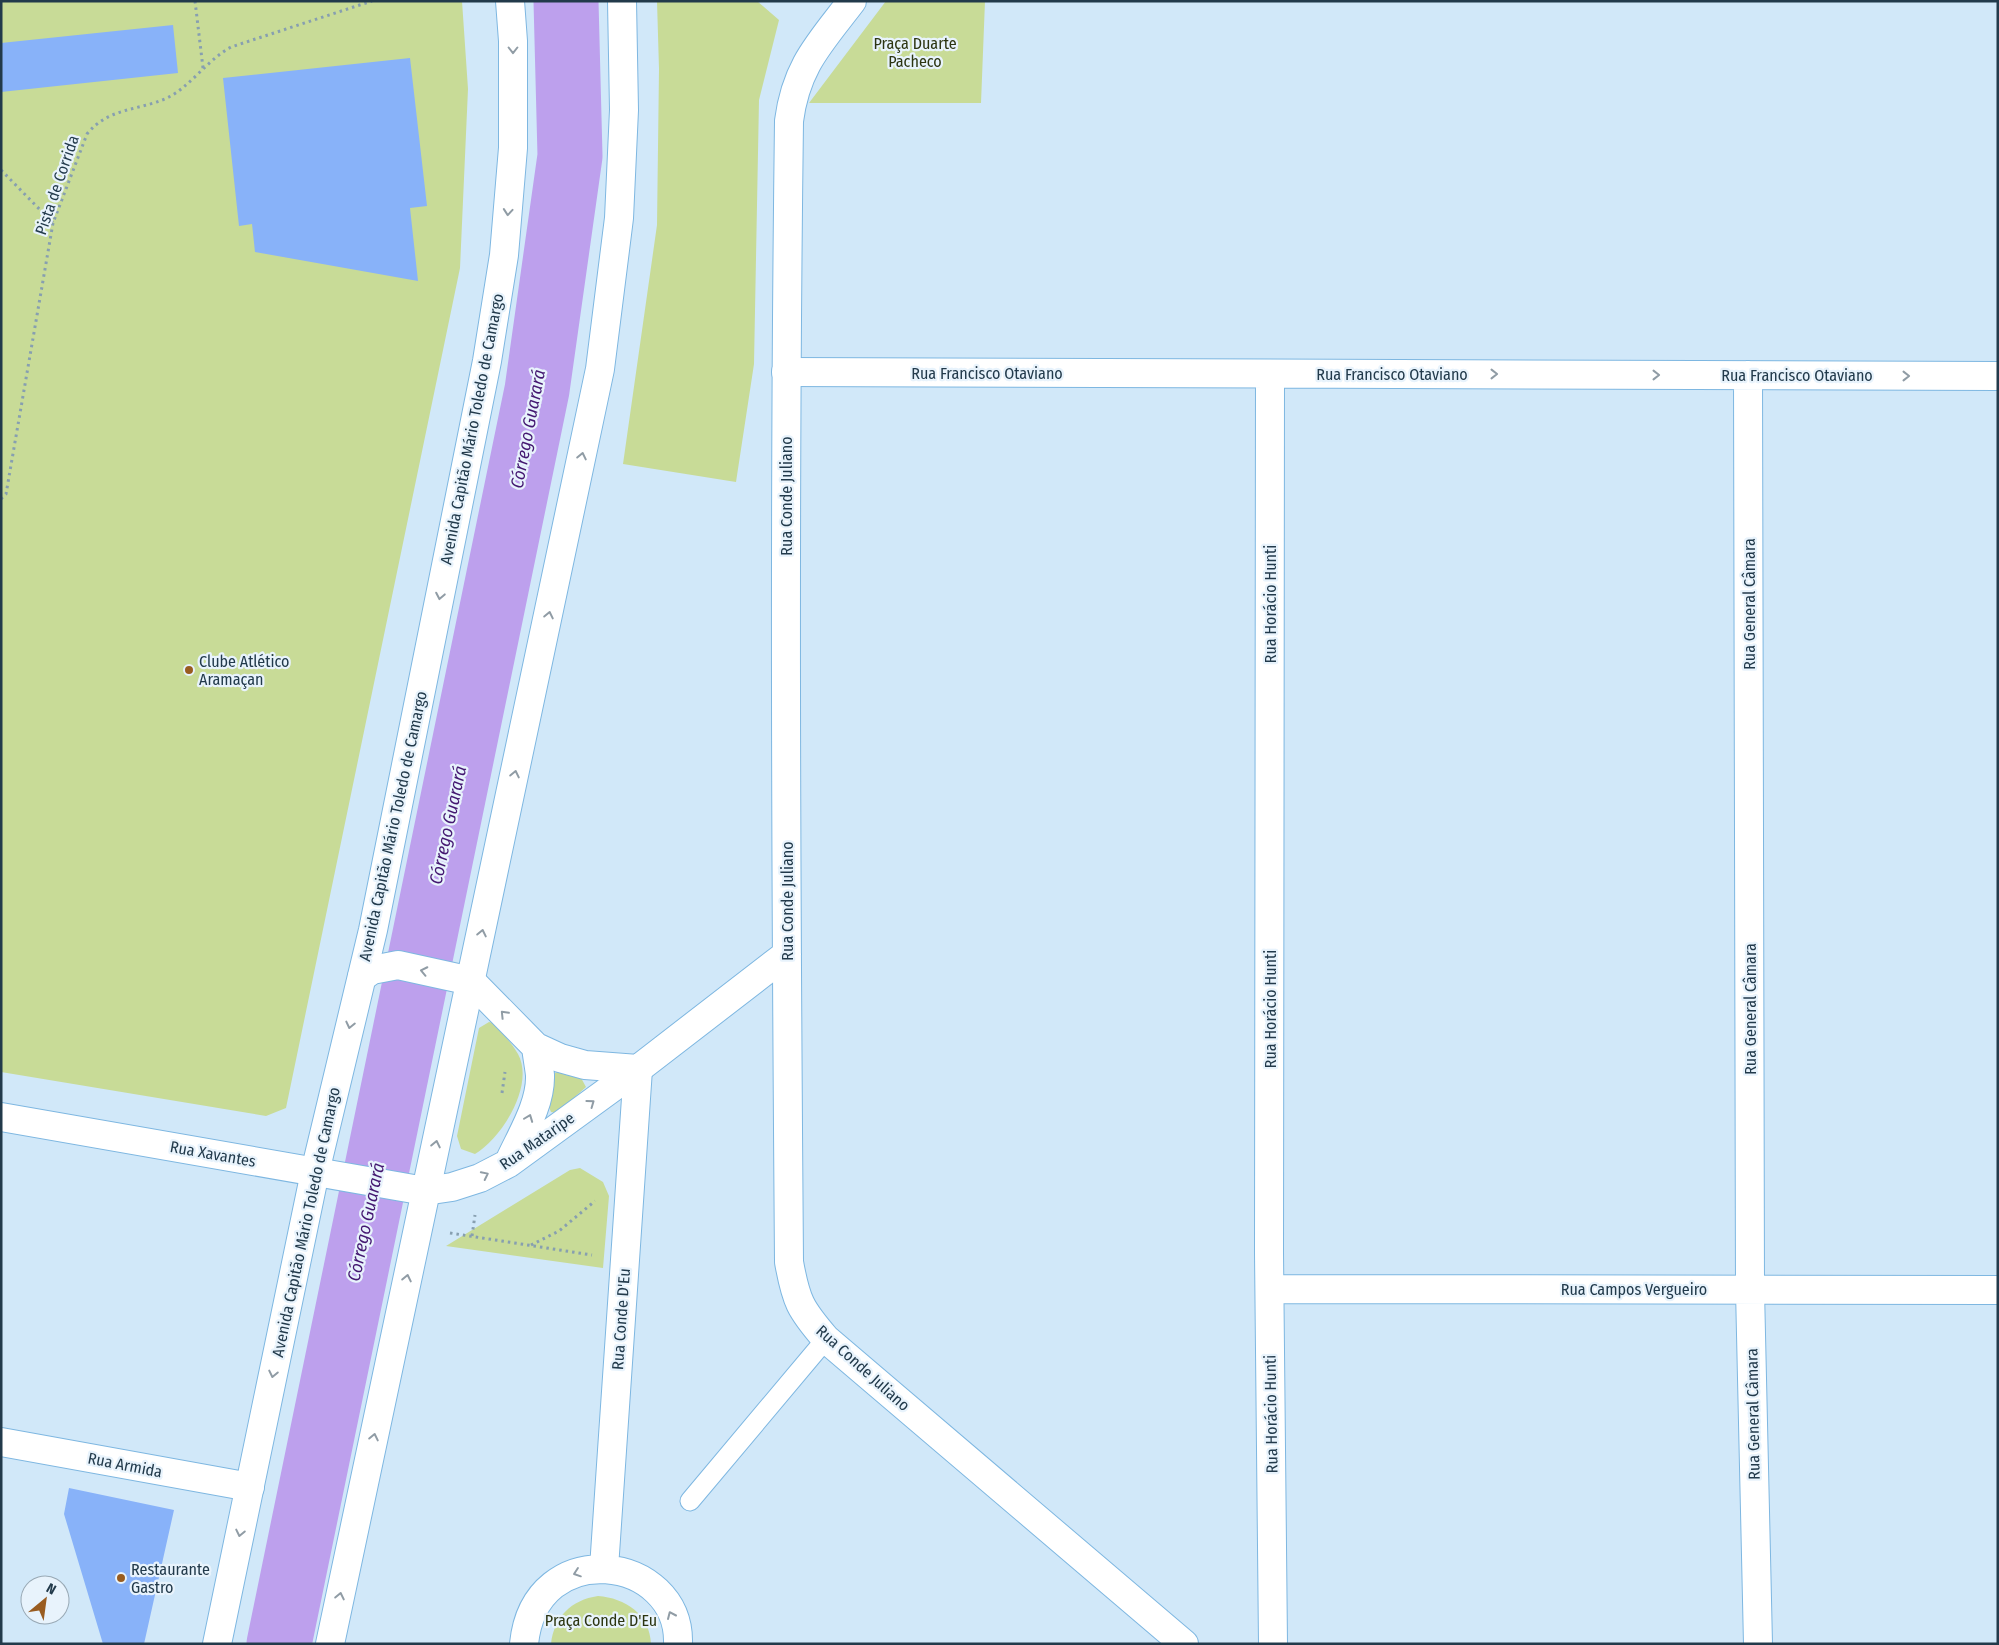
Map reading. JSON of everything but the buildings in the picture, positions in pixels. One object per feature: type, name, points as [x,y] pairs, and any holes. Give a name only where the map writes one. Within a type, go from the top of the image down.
[{"type":"street","name":"Avenida Capitão Mário Toledo de Camargo","points":[[217,1644],[315,1172],[362,977],[487,361],[504,255],[513,148],[513,41],[510,1]]},
{"type":"street","points":[[330,1644],[418,1227],[461,978],[600,369],[619,208],[624,110],[622,1]]},
{"type":"street","name":"Rua Conde Juliano","points":[[852,1],[804,66],[792,100],[789,121],[786,372],[786,954],[790,1262],[795,1295],[807,1317],[826,1339],[1184,1644]]},
{"type":"street","name":"Rua Francisco Otaviano","points":[[786,372],[1998,376]]},
{"type":"street","name":"Rua Horácio Hunti","points":[[1270,374],[1270,1288],[1273,1644]]},
{"type":"street","name":"Rua General Câmara","points":[[1748,375],[1750,1290],[1758,1644]]},
{"type":"street","name":"Rua Mataripe","points":[[425,1191],[452,1187],[470,1181],[509,1163],[638,1069],[786,954]]},
{"type":"street","points":[[362,977],[372,970],[398,965],[461,978],[536,1047],[560,1058],[585,1065],[638,1069]]},
{"type":"street","points":[[509,1163],[529,1121],[536,1099],[540,1076],[536,1047]]},
{"type":"street","name":"Rua Conde D'Eu","points":[[604,1568],[638,1069]]},
{"type":"street","name":"Rua Xavantes","points":[[1,1117],[425,1191]]},
{"type":"street","name":"Rua Campos Vergueiro","points":[[1270,1288],[1998,1290]]},
{"type":"street","name":"Rua Armida","points":[[1,1442],[250,1487]]},
{"type":"street","points":[[524,1644],[526,1626],[534,1607],[547,1590],[563,1578],[582,1570],[604,1568],[621,1571],[639,1578],[654,1590],[666,1604],[674,1622],[678,1644]]},
{"type":"lane","points":[[690,1501],[826,1339]]},
{"type":"path","points":[[195,1],[203,68]]},
{"type":"path","name":"Pista de Corrida","points":[[1,499],[6,494],[53,224],[86,134],[94,124],[107,115],[166,98],[180,90],[214,57],[231,47],[372,1]]},
{"type":"path","points":[[1,170],[53,224]]},
{"type":"path","points":[[530,1245],[559,1231],[583,1213],[607,1189],[630,1178]]},
{"type":"path","points":[[418,1227],[575,1251],[625,1265]]},
{"type":"green space","name":"Clube Atlético Aramaçan","points":[[1,1],[462,1],[468,89],[460,268],[286,1108],[266,1116],[1,1072]]},
{"type":"green space","points":[[657,1],[757,1],[779,20],[759,100],[754,364],[736,482],[623,464],[657,225],[659,69]]},
{"type":"green space","name":"Praça Duarte Pacheco","points":[[886,1],[985,1],[981,103],[809,103]]},
{"type":"green space","points":[[489,1022],[494,1023],[518,1054],[522,1067],[522,1080],[519,1095],[505,1124],[496,1136],[475,1154],[461,1149],[457,1136],[479,1028]]},
{"type":"green space","points":[[560,1071],[580,1076],[586,1087],[557,1113],[551,1112],[549,1107],[555,1073]]},
{"type":"green space","points":[[580,1168],[603,1182],[609,1196],[603,1268],[446,1246],[570,1170]]},
{"type":"green space","name":"Praça Conde D'Eu","points":[[598,1596],[618,1600],[641,1616],[650,1633],[651,1644],[551,1644],[556,1626],[566,1611],[580,1601]]},
{"type":"waterway","name":"Córrego Guarará","points":[[279,1644],[537,390],[570,156],[566,1]]},
{"type":"place","name":"Clube Atlético Aramaçan","points":[[189,670]]},
{"type":"place","name":"Restaurante Gastro","points":[[121,1578]]}]
